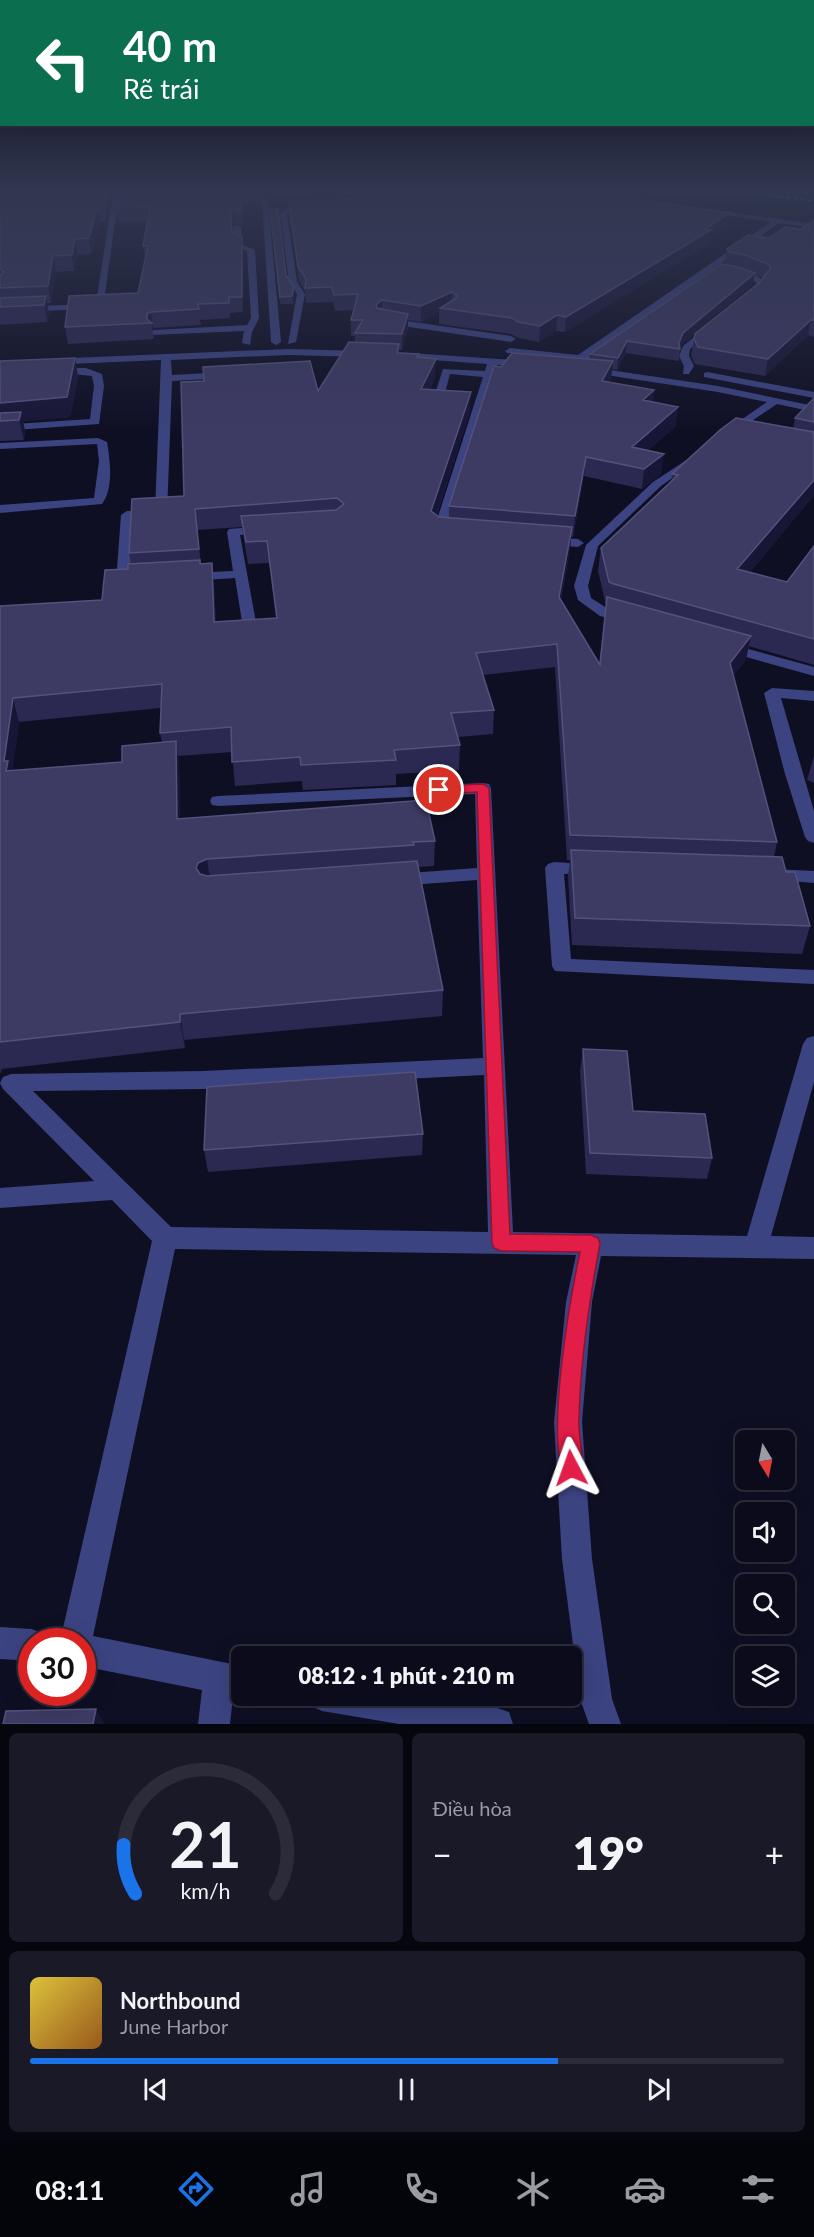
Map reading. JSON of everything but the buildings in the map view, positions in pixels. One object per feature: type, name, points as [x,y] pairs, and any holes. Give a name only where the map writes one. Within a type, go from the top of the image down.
[{"type":"street","points":[[0,310],[100,306],[104,273]]},
{"type":"street","points":[[247,343],[255,318],[252,273]]},
{"type":"street","points":[[271,273],[276,342]]},
{"type":"street","points":[[291,273],[292,282],[301,294],[291,342]]},
{"type":"street","points":[[581,357],[700,273]]},
{"type":"street","points":[[735,308],[762,282],[740,273]]},
{"type":"street","points":[[420,339],[424,326],[441,317]]},
{"type":"street","points":[[382,321],[511,339]]},
{"type":"street","points":[[686,372],[689,366],[684,356],[686,348],[719,322]]},
{"type":"street","points":[[154,333],[250,328]]},
{"type":"street","points":[[213,344],[291,342],[372,344]]},
{"type":"street","points":[[0,354],[78,350]]},
{"type":"street","points":[[499,351],[616,362]]},
{"type":"street","points":[[0,364],[288,352],[377,354]]},
{"type":"street","points":[[389,355],[537,365]]},
{"type":"street","points":[[147,580],[123,582],[127,515],[161,514],[166,357]]},
{"type":"street","points":[[462,534],[439,532],[469,402],[489,374],[493,362]]},
{"type":"street","points":[[548,366],[718,389],[814,409]]},
{"type":"street","points":[[0,374],[86,370],[98,374],[99,386],[95,422],[0,428]]},
{"type":"street","points":[[674,370],[814,395]]},
{"type":"street","points":[[469,402],[438,400],[446,372],[489,374]]},
{"type":"street","points":[[167,378],[236,374]]},
{"type":"street","points":[[752,436],[727,435],[775,401]]},
{"type":"street","points":[[0,446],[98,441],[102,442],[105,461],[101,497],[98,501],[0,509]]},
{"type":"street","points":[[638,622],[605,613],[585,600],[581,586],[592,545],[657,484],[703,451]]},
{"type":"street","points":[[250,628],[233,532],[279,529]]},
{"type":"street","points":[[531,540],[578,543]]},
{"type":"street","points":[[170,579],[241,574]]},
{"type":"street","points":[[704,641],[814,672]]},
{"type":"street","points":[[814,696],[772,693],[796,783],[814,837]]},
{"type":"street","points":[[796,783],[814,789]]},
{"type":"street","points":[[218,801],[483,788],[501,1243]]},
{"type":"street","points":[[613,870],[554,868],[562,966],[814,977]]},
{"type":"street","points":[[384,881],[487,873]]},
{"type":"street","points":[[755,875],[814,877]]},
{"type":"street","points":[[756,1247],[814,1044]]},
{"type":"street","points":[[5,1084],[203,1080],[494,1066]]},
{"type":"street","points":[[5,1084],[165,1238],[814,1248]]},
{"type":"street","points":[[0,1198],[117,1190]]},
{"type":"street","points":[[79,1628],[165,1238]]},
{"type":"street","points":[[591,1244],[579,1302],[568,1422],[578,1559],[596,1699],[605,1724]]},
{"type":"street","points":[[0,1643],[18,1644]]},
{"type":"street","points":[[96,1653],[230,1680],[214,1724]]},
{"type":"street","points":[[388,1706],[497,1724]]},
{"type":"route","points":[[439,790],[483,788],[501,1243],[591,1244],[579,1302],[568,1422],[571,1468]]}]
